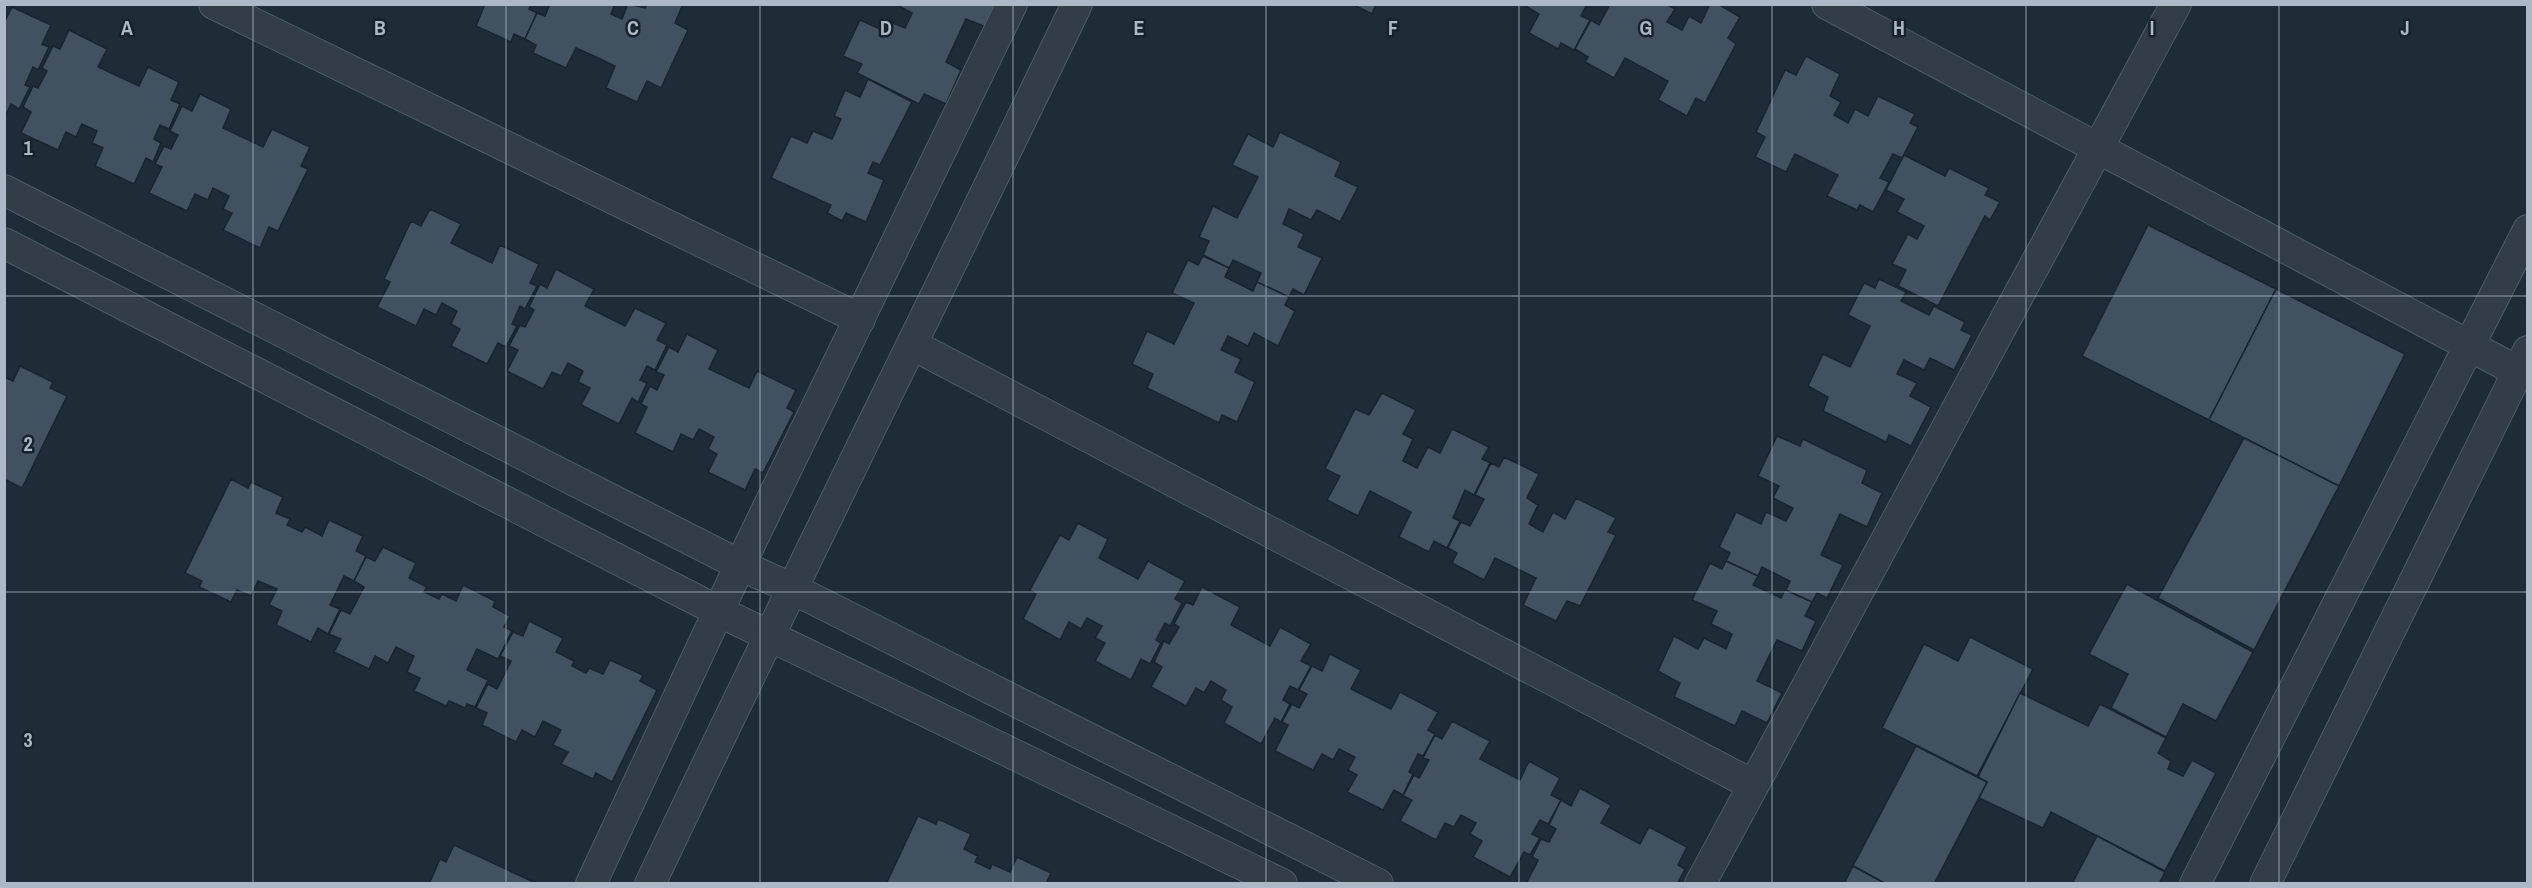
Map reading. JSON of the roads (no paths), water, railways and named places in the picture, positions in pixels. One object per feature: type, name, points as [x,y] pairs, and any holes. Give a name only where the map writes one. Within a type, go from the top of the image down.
[{"type":"street","points":[[214,4],[860,318]]},
{"type":"street","points":[[591,884],[740,565],[1012,4]]},
{"type":"street","points":[[650,884],[768,635],[913,345],[1077,4]]},
{"type":"street","points":[[1827,4],[2097,150],[2469,346],[2522,361],[2265,884]]},
{"type":"street","points":[[1700,884],[2176,4]]},
{"type":"street","points":[[4,190],[740,565],[791,588],[1378,884]]},
{"type":"street","points":[[2195,884],[2528,230]]},
{"type":"street","points":[[4,243],[718,611],[1282,884]]},
{"type":"street","points":[[913,345],[1753,785]]}]
